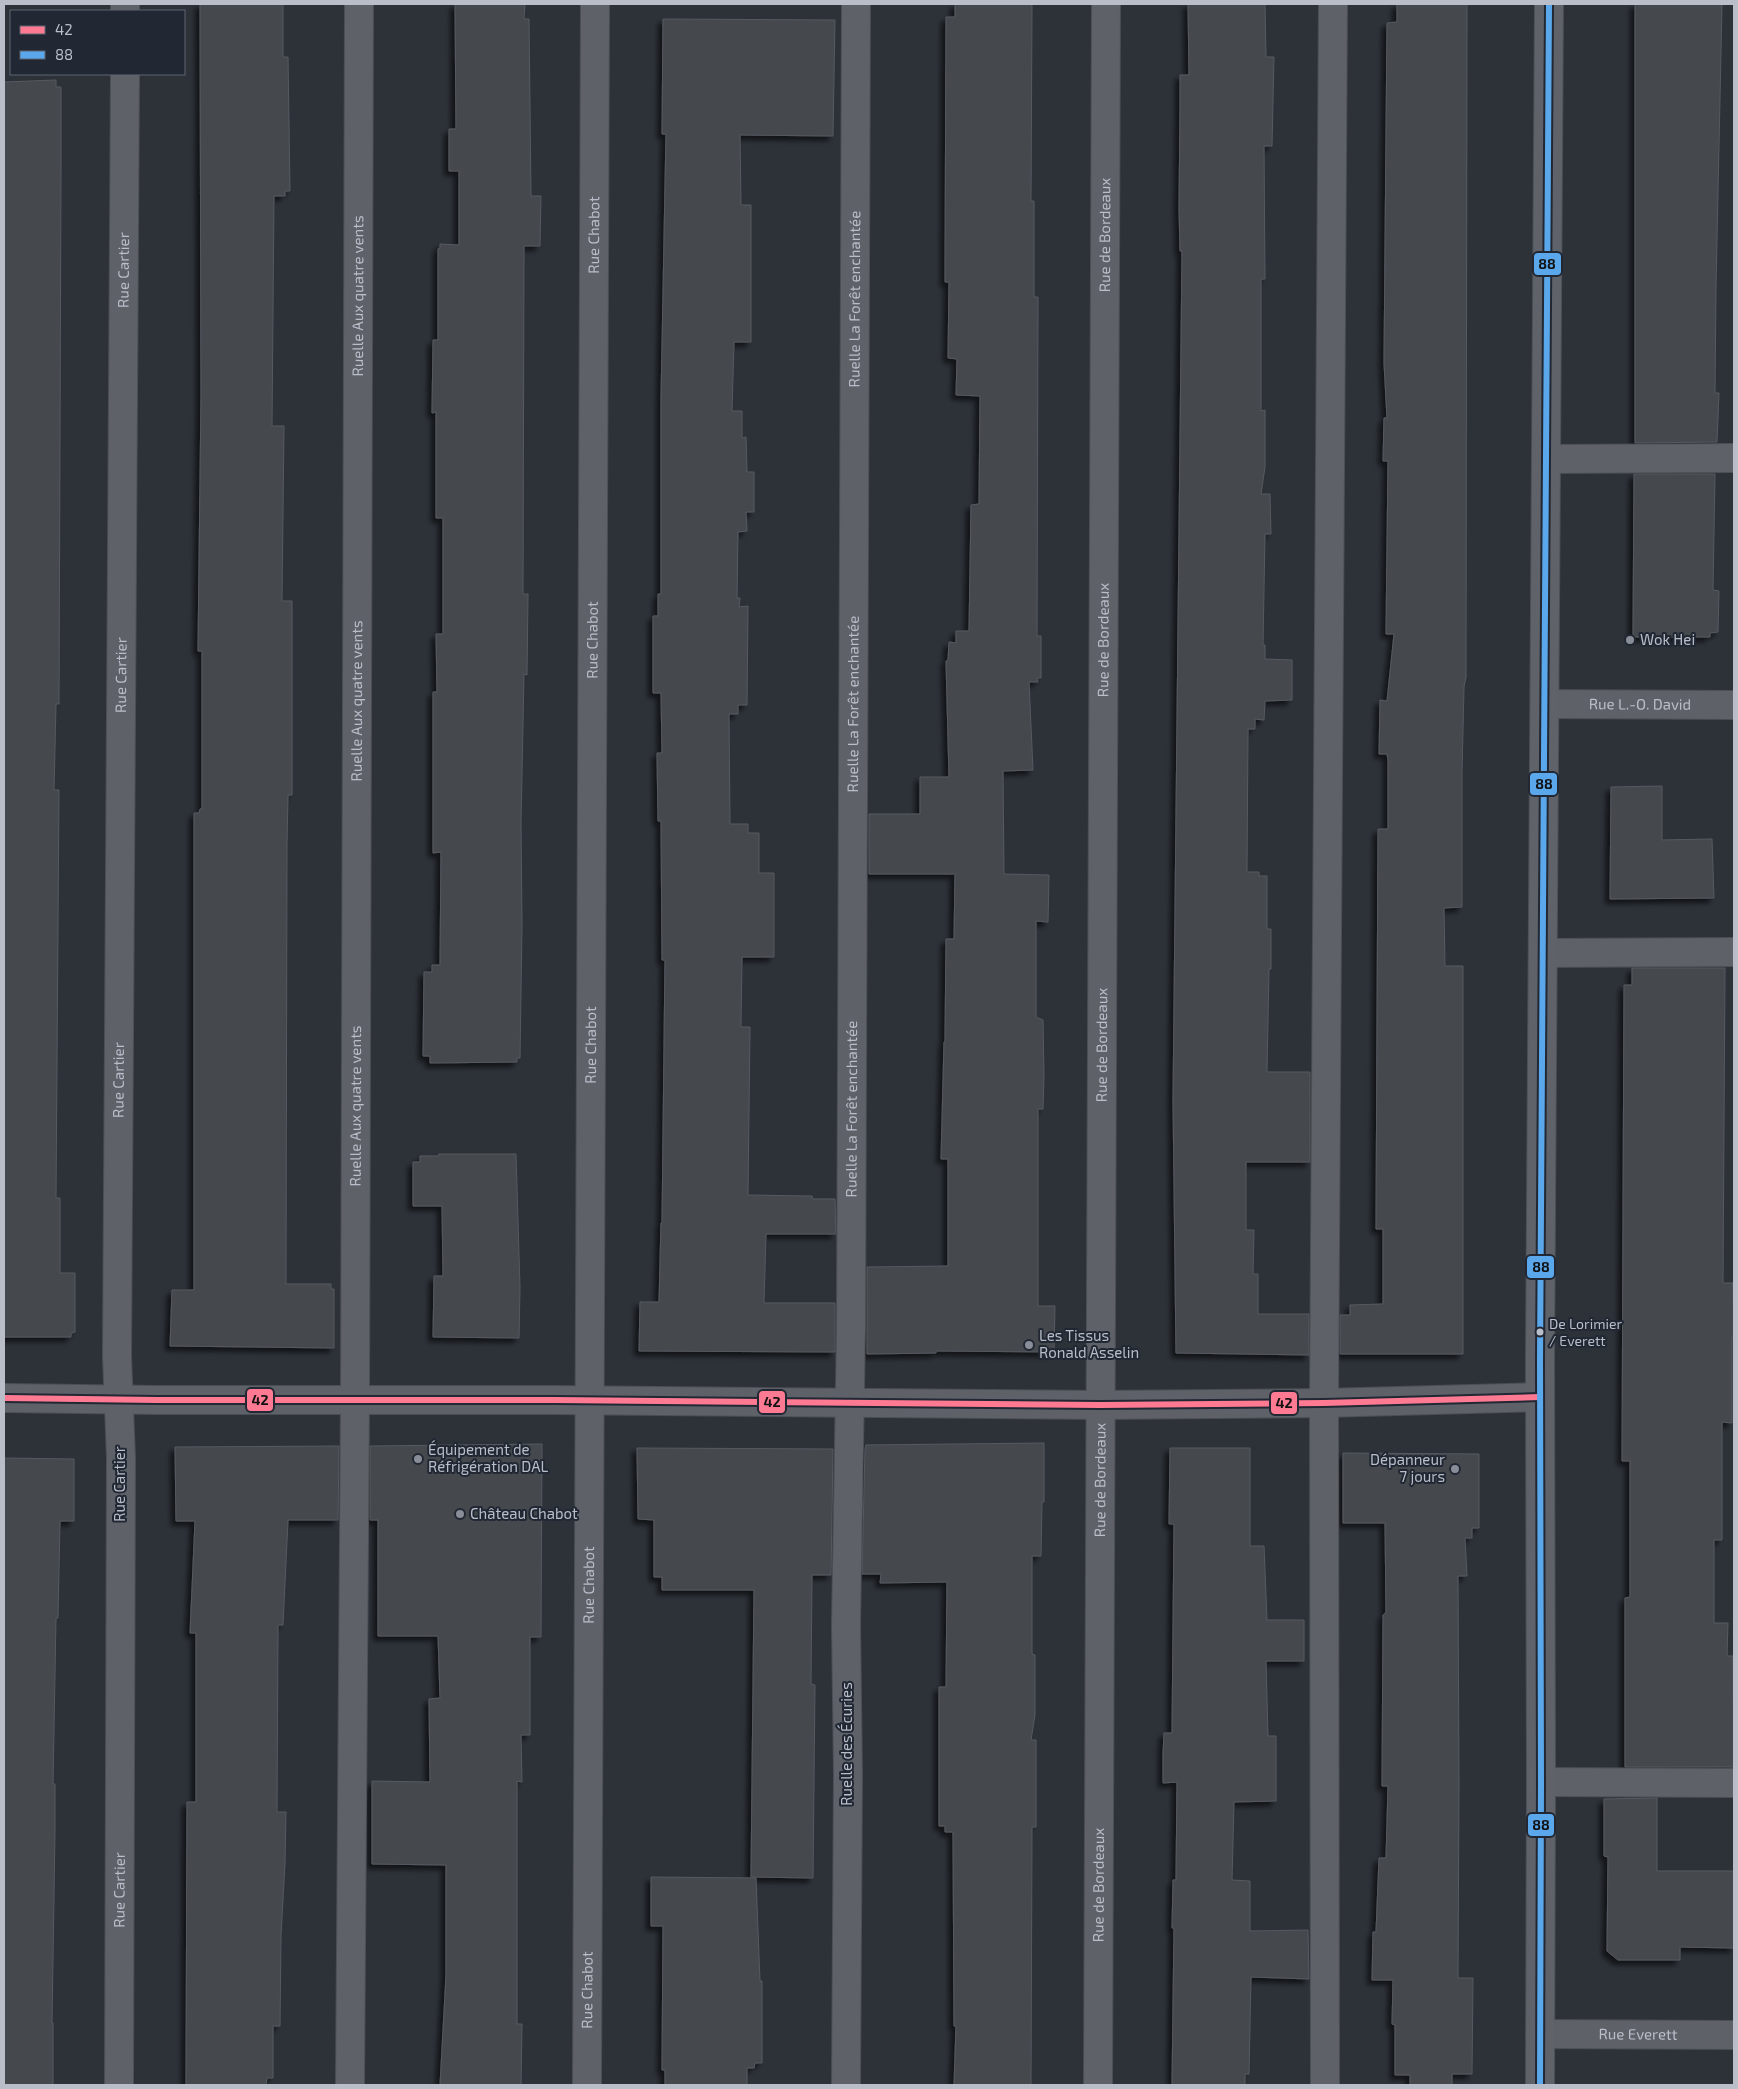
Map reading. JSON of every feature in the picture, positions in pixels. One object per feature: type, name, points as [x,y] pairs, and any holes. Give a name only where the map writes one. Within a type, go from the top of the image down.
[{"type":"main road","points":[[1540,2085],[1540,1397],[1549,4]]},
{"type":"street","name":"Ruelle Aux quatre vents","points":[[350,2085],[355,1400],[359,4]]},
{"type":"street","name":"Rue Chabot","points":[[587,2085],[594,4]]},
{"type":"street","name":"Ruelle La Forêt enchantée","points":[[848,1403],[850,1327],[856,4]]},
{"type":"street","name":"Rue de Bordeaux","points":[[1098,2085],[1106,4]]},
{"type":"street","points":[[1325,2085],[1324,1403],[1333,4]]},
{"type":"street","name":"Rue Cartier","points":[[119,2085],[121,1458],[117,1346],[125,75]]},
{"type":"street","points":[[1546,459],[1734,458]]},
{"type":"street","name":"Rue L.-O. David","points":[[1545,704],[1734,705]]},
{"type":"street","points":[[1542,953],[1734,952]]},
{"type":"street","points":[[4,1398],[118,1400],[588,1400],[1100,1405],[1324,1403],[1540,1397]]},
{"type":"street","name":"Ruelle des Écuries","points":[[846,2085],[848,1403]]},
{"type":"street","points":[[1541,1782],[1734,1783]]},
{"type":"street","name":"Rue Everett","points":[[1540,2034],[1734,2035]]},
{"type":"building","points":[[200,4],[283,4],[283,57],[288,57],[290,191],[285,191],[285,196],[274,196],[272,426],[284,426],[282,601],[292,601],[292,795],[288,795],[287,844],[286,1284],[331,1284],[331,1289],[334,1289],[334,1348],[170,1346],[172,1290],[194,1290],[194,813],[199,813],[200,809],[202,809],[202,651],[198,651],[201,396]]},
{"type":"building","points":[[455,4],[525,4],[524,19],[529,19],[531,196],[541,196],[540,246],[524,246],[523,594],[528,594],[527,675],[524,674],[521,824],[520,1058],[517,1058],[517,1062],[430,1063],[430,1056],[423,1056],[424,972],[432,972],[432,965],[440,965],[441,852],[433,853],[433,692],[437,692],[436,634],[443,634],[443,518],[436,518],[436,412],[432,413],[433,340],[438,340],[438,249],[440,244],[459,245],[459,171],[449,171],[449,129],[456,129]]},
{"type":"building","points":[[955,4],[1032,4],[1031,201],[1034,201],[1034,297],[1038,297],[1037,636],[1041,636],[1041,678],[1037,678],[1038,682],[1029,682],[1033,770],[1003,771],[1004,874],[1049,875],[1048,922],[1036,921],[1036,1017],[1043,1020],[1044,1077],[1043,1109],[1038,1109],[1038,1306],[1055,1306],[1054,1352],[936,1351],[936,1353],[867,1354],[867,1267],[948,1266],[948,1159],[941,1159],[946,939],[954,939],[955,874],[869,874],[869,814],[920,814],[920,777],[949,777],[946,661],[948,660],[949,642],[956,643],[956,631],[969,631],[971,505],[979,504],[980,396],[956,395],[957,359],[948,358],[949,282],[945,282],[946,17],[955,17]]},
{"type":"building","points":[[1188,4],[1265,4],[1266,57],[1274,57],[1272,146],[1264,146],[1265,279],[1261,279],[1261,411],[1265,410],[1265,467],[1261,494],[1270,494],[1271,534],[1265,534],[1263,645],[1265,645],[1265,659],[1292,660],[1292,700],[1265,701],[1264,720],[1255,719],[1255,729],[1248,729],[1247,872],[1259,872],[1259,876],[1267,876],[1267,929],[1271,929],[1271,969],[1269,969],[1267,1072],[1310,1072],[1310,1162],[1246,1162],[1246,1230],[1254,1230],[1253,1274],[1258,1274],[1258,1314],[1309,1314],[1309,1355],[1176,1353],[1173,1100],[1182,251],[1180,251],[1179,208],[1180,75],[1189,75]]},
{"type":"building","points":[[1397,4],[1467,4],[1466,677],[1464,687],[1462,774],[1462,907],[1444,908],[1445,966],[1463,966],[1463,1354],[1340,1354],[1340,1315],[1350,1315],[1350,1305],[1383,1304],[1383,1229],[1376,1229],[1378,829],[1388,829],[1388,760],[1387,754],[1379,754],[1380,700],[1387,701],[1394,634],[1386,634],[1388,461],[1383,461],[1384,418],[1387,418],[1384,363],[1387,23],[1397,22]]},
{"type":"building","points":[[1635,4],[1722,4],[1716,287],[1715,393],[1719,393],[1717,442],[1635,443]]},
{"type":"building","points":[[663,19],[835,20],[833,136],[740,135],[741,205],[751,205],[751,342],[734,342],[732,411],[742,411],[742,438],[746,437],[747,472],[754,472],[754,512],[746,512],[747,531],[738,532],[737,598],[740,598],[739,607],[748,606],[747,705],[738,705],[738,714],[729,714],[730,824],[748,824],[748,833],[759,833],[759,873],[774,873],[774,957],[742,957],[741,1027],[750,1027],[748,1195],[812,1196],[813,1199],[835,1199],[836,1234],[766,1234],[764,1303],[835,1303],[835,1352],[639,1351],[640,1302],[659,1302],[662,1223],[665,960],[662,960],[661,821],[658,821],[657,753],[662,753],[661,693],[653,693],[653,616],[658,616],[658,594],[661,594],[661,398],[666,134],[662,134]]},
{"type":"building","points":[[56,80],[56,87],[61,87],[61,169],[59,704],[56,704],[54,790],[59,790],[56,1198],[60,1198],[60,1273],[75,1273],[75,1332],[71,1333],[71,1337],[4,1337],[4,82]]},
{"type":"building","points":[[1634,474],[1715,474],[1713,590],[1719,591],[1718,632],[1710,633],[1710,637],[1633,637]]},
{"type":"building","points":[[1662,786],[1662,840],[1712,839],[1714,898],[1610,899],[1611,787]]},
{"type":"building","points":[[1632,968],[1725,968],[1723,1283],[1733,1283],[1734,1337],[1732,1337],[1732,1423],[1722,1422],[1722,1540],[1714,1540],[1714,1623],[1728,1623],[1727,1656],[1733,1656],[1734,1767],[1625,1767],[1625,1598],[1630,1597],[1630,1461],[1622,1461],[1624,985],[1632,985]]},
{"type":"building","points":[[439,1154],[516,1154],[520,1288],[519,1338],[433,1337],[434,1276],[443,1276],[442,1206],[413,1206],[413,1162],[420,1162],[420,1156],[438,1156]]},
{"type":"building","points":[[1044,1443],[1044,1502],[1042,1502],[1041,1556],[1032,1556],[1032,1654],[1035,1655],[1035,1715],[1031,1740],[1036,1740],[1036,1827],[1032,1827],[1031,2085],[954,2085],[956,2026],[954,2026],[953,1832],[945,1832],[945,1826],[939,1826],[939,1687],[946,1687],[947,1582],[880,1583],[881,1574],[862,1574],[865,1449],[866,1445]]},
{"type":"building","points":[[542,1444],[541,1637],[530,1637],[530,1735],[521,1735],[522,1782],[517,1781],[517,2024],[522,2024],[521,2085],[440,2085],[446,1975],[446,1865],[372,1864],[372,1781],[430,1782],[429,1699],[440,1698],[438,1636],[378,1636],[378,1520],[370,1520],[370,1446]]},
{"type":"building","points":[[339,1446],[338,1520],[288,1520],[283,1625],[278,1625],[277,1812],[286,1812],[281,1936],[280,2026],[273,2026],[273,2078],[267,2078],[266,2085],[186,2085],[187,1802],[196,1802],[196,1633],[190,1633],[195,1521],[176,1521],[175,1447]]},
{"type":"building","points":[[637,1448],[833,1449],[831,1575],[812,1575],[811,1684],[815,1685],[813,1878],[751,1877],[754,1590],[662,1590],[662,1577],[654,1577],[654,1520],[638,1519]]},
{"type":"building","points":[[1170,1448],[1250,1448],[1250,1546],[1264,1546],[1267,1620],[1304,1620],[1304,1661],[1266,1661],[1268,1736],[1276,1736],[1276,1801],[1234,1802],[1232,1880],[1250,1881],[1250,1931],[1308,1930],[1309,1979],[1251,1977],[1249,2074],[1245,2074],[1245,2085],[1172,2085],[1174,1928],[1172,1928],[1173,1880],[1176,1880],[1177,1782],[1163,1783],[1164,1733],[1172,1733],[1174,1524],[1169,1524]]},
{"type":"building","points":[[1343,1453],[1479,1454],[1479,1528],[1472,1528],[1472,1538],[1465,1538],[1467,1576],[1458,1576],[1458,1978],[1473,1978],[1472,2074],[1452,2074],[1452,2085],[1410,2085],[1410,2075],[1395,2075],[1395,2025],[1392,2024],[1393,1980],[1372,1980],[1373,1932],[1376,1932],[1379,1858],[1386,1858],[1388,1786],[1382,1786],[1383,1615],[1386,1612],[1385,1523],[1343,1523]]},
{"type":"building","points":[[4,1458],[74,1459],[74,1521],[60,1521],[58,1618],[56,1618],[53,1784],[55,1784],[55,1831],[53,2085],[4,2085]]},
{"type":"building","points":[[1657,1798],[1657,1871],[1734,1871],[1734,1948],[1680,1947],[1680,1960],[1618,1960],[1607,1951],[1608,1857],[1604,1856],[1604,1799]]},
{"type":"building","points":[[651,1877],[756,1878],[760,1981],[762,1981],[762,2063],[755,2063],[754,2068],[747,2068],[747,2085],[665,2085],[665,2070],[662,2070],[663,1926],[651,1926]]},
{"type":"transit line","name":"88","points":[[1540,2085],[1540,1361],[1549,4]]},
{"type":"transit line","name":"42","points":[[4,1398],[554,1400],[1100,1405],[1324,1403],[1540,1397]]},
{"type":"place","name":"Wok Hei","points":[[1630,640]]},
{"type":"place","name":"De Lorimier / Everett","points":[[1540,1332]]},
{"type":"place","name":"Les Tissus Ronald Asselin","points":[[1029,1345]]},
{"type":"place","name":"Équipement de Réfrigération DAL","points":[[418,1459]]},
{"type":"place","name":"Dépanneur 7 jours","points":[[1455,1469]]},
{"type":"place","name":"Château Chabot","points":[[460,1514]]}]
